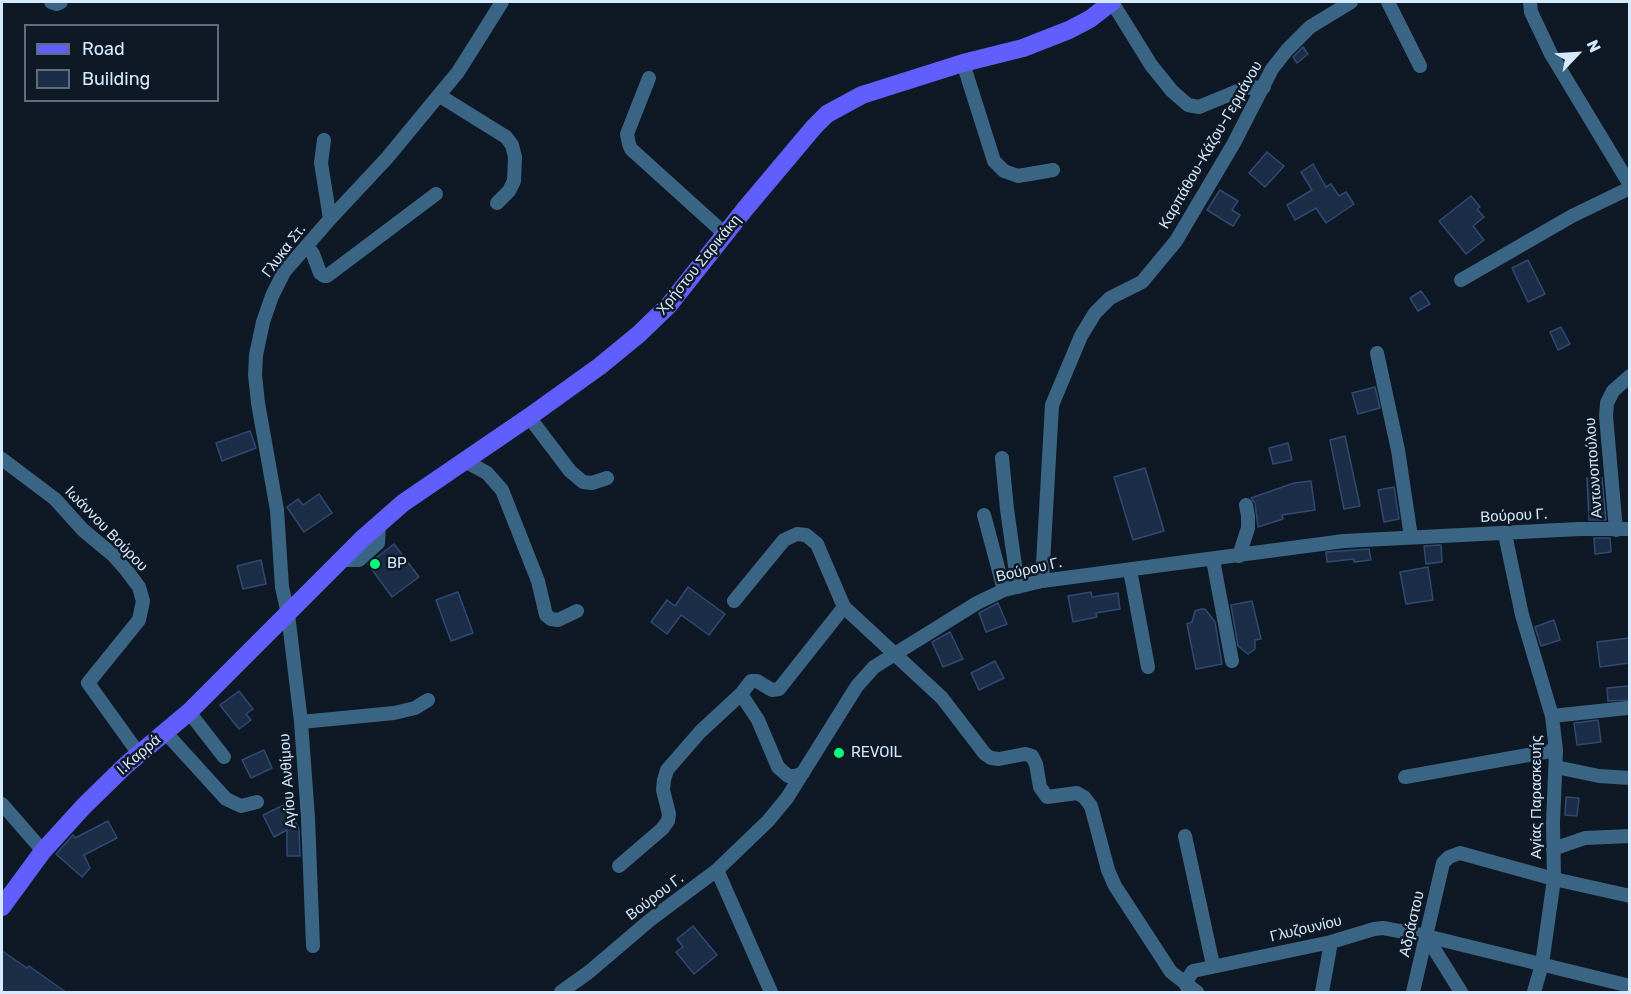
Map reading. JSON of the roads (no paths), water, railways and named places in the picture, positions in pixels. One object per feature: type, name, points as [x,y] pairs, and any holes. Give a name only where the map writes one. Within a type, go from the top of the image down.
[{"type":"main road","name":"Χρήστου Σαρικάκη","points":[[288,614],[340,560],[403,503],[529,417],[600,366],[639,334],[669,304],[827,114],[862,95],[963,63],[1023,48],[1069,30],[1090,19],[1112,2]]},
{"type":"main road","name":"Ι.Καρρά","points":[[2,907],[43,850],[84,806],[189,712],[288,614]]},
{"type":"street","points":[[51,2],[57,4],[62,2]]},
{"type":"street","name":"Γλυκα Στ.","points":[[288,614],[282,587],[277,510],[258,403],[255,366],[263,322],[272,296],[284,272],[440,96],[475,47],[500,2]]},
{"type":"street","points":[[1112,2],[1151,65],[1172,91],[1188,105],[1199,107],[1245,88],[1264,87]]},
{"type":"street","name":"Καρπάθου-Κάζου-Γερμάνου","points":[[1042,581],[1052,405],[1081,336],[1095,313],[1110,298],[1142,282],[1176,241],[1234,143],[1272,69],[1295,41],[1316,23],[1351,2]]},
{"type":"street","points":[[1388,2],[1420,66]]},
{"type":"street","points":[[1461,280],[1572,216],[1629,187],[1551,54],[1534,19],[1530,2]]},
{"type":"street","points":[[963,63],[994,161],[1004,171],[1018,176],[1053,170]]},
{"type":"street","points":[[649,78],[627,134],[631,149],[725,234]]},
{"type":"street","points":[[440,96],[506,137],[512,145],[515,158],[514,181],[497,203]]},
{"type":"street","points":[[324,140],[321,163],[330,219]]},
{"type":"street","points":[[307,246],[313,254],[320,273],[327,276],[436,194]]},
{"type":"street","points":[[1377,352],[1398,450],[1411,537]]},
{"type":"street","name":"Αντωνοπούλου","points":[[1622,530],[1606,416],[1607,404],[1613,391],[1629,376]]},
{"type":"street","points":[[529,417],[570,471],[583,482],[592,483],[607,478]]},
{"type":"street","points":[[1002,458],[1018,587]]},
{"type":"street","name":"Ιωάννου Βούρου","points":[[2,459],[55,499],[83,530],[120,563],[139,587],[143,601],[139,620],[88,683],[140,754]]},
{"type":"street","points":[[465,461],[487,473],[502,490],[538,581],[546,615],[558,620],[578,611]]},
{"type":"street","points":[[1239,556],[1248,528],[1246,505]]},
{"type":"street","points":[[984,515],[1004,590]]},
{"type":"street","name":"Βούρου Γ.","points":[[561,993],[590,972],[650,920],[717,870],[768,821],[787,798],[857,686],[874,667],[977,603],[1004,590],[1042,581],[1344,541],[1579,529],[1622,530]]},
{"type":"street","points":[[734,601],[784,540],[797,534],[806,536],[817,544],[844,607],[942,698],[985,754],[999,759],[1025,754],[1032,756],[1036,764],[1040,787],[1047,797],[1077,793],[1084,797],[1091,806],[1108,870],[1115,886],[1171,972],[1187,988],[1197,993]]},
{"type":"street","name":"Αγίας Παρασκευής","points":[[1505,534],[1522,615],[1552,716],[1556,750],[1554,879],[1542,964],[1534,993]]},
{"type":"street","points":[[1213,560],[1232,661]]},
{"type":"street","points":[[1130,570],[1148,667]]},
{"type":"street","points":[[619,866],[662,829],[668,821],[669,814],[663,790],[667,770],[700,732],[754,680],[772,690],[779,689],[844,607]]},
{"type":"street","name":"Αγίου Ανθίμου","points":[[288,614],[301,722],[308,818],[313,946]]},
{"type":"street","points":[[741,694],[758,720],[778,767],[788,776],[803,773]]},
{"type":"street","points":[[301,722],[394,713],[414,708],[428,700]]},
{"type":"street","points":[[1552,716],[1627,708]]},
{"type":"street","points":[[189,712],[224,757]]},
{"type":"street","points":[[165,732],[226,800],[241,806],[257,802]]},
{"type":"street","points":[[1405,777],[1556,750]]},
{"type":"street","points":[[1556,767],[1599,776],[1629,778]]},
{"type":"street","points":[[2,804],[43,850]]},
{"type":"street","points":[[1185,836],[1213,965]]},
{"type":"street","points":[[1554,849],[1585,838],[1629,836]]},
{"type":"street","name":"Αδράστου","points":[[1413,993],[1443,863],[1449,857],[1460,853],[1554,879]]},
{"type":"street","points":[[717,870],[771,993]]},
{"type":"street","points":[[1554,879],[1629,896]]},
{"type":"street","name":"Γλυζουνίου","points":[[1187,988],[1193,971],[1330,942],[1383,928],[1426,936],[1629,986]]},
{"type":"street","points":[[1426,936],[1461,993]]},
{"type":"street","points":[[1322,993],[1330,942]]},
{"type":"place","name":"BP","points":[[375,564]]},
{"type":"place","name":"REVOIL","points":[[839,753]]}]
